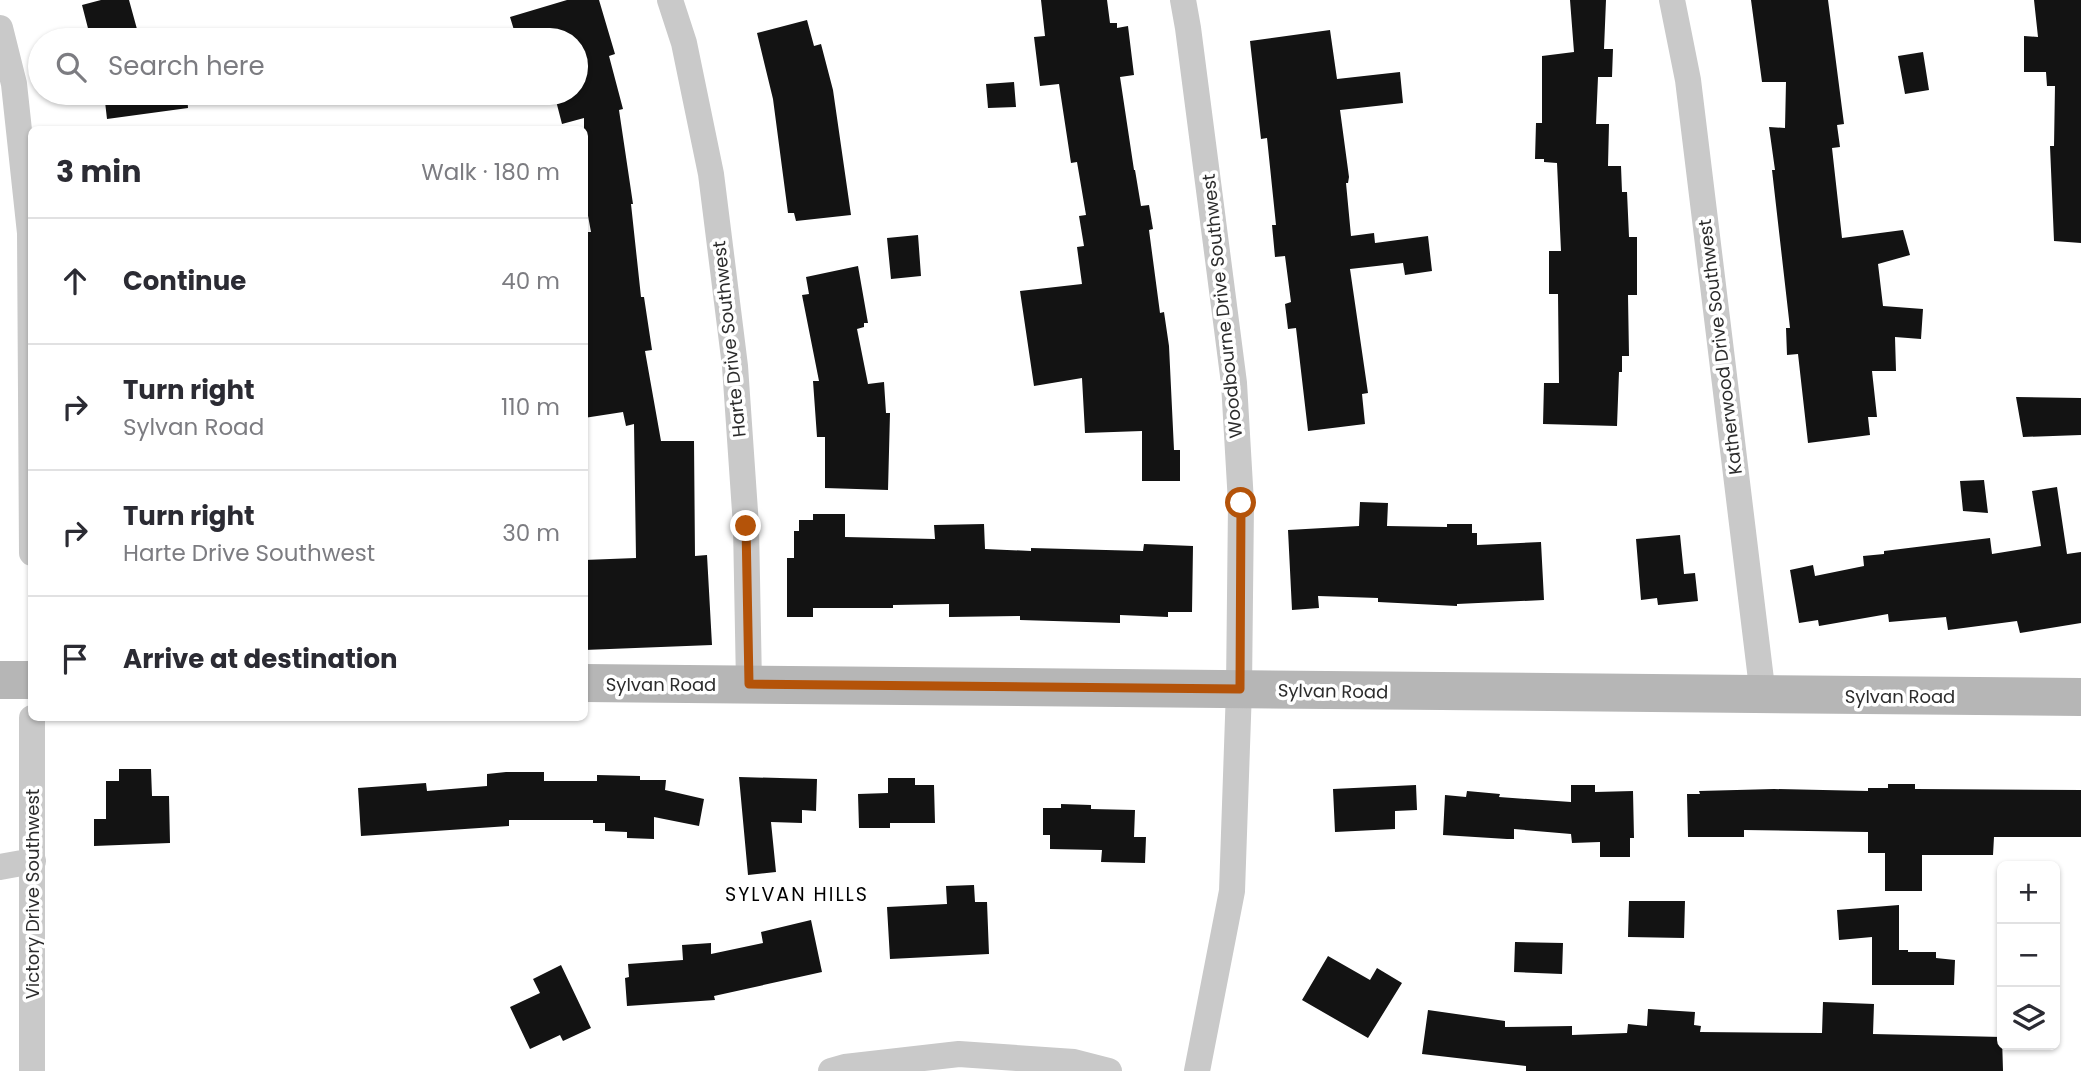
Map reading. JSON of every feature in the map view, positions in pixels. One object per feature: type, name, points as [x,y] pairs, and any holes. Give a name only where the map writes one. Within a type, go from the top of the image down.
[{"type":"main road","points":[[0,680],[28,680]]},
{"type":"main road","name":"Sylvan Road","points":[[588,683],[2081,697]]},
{"type":"street","name":"Harte Drive Southwest","points":[[670,0],[684,43],[710,174],[735,366],[746,526],[749,684]]},
{"type":"street","name":"Woodbourne Drive Southwest","points":[[1183,0],[1234,383],[1241,503],[1240,689],[1232,891],[1197,1071]]},
{"type":"street","name":"Katherwood Drive Southwest","points":[[1672,0],[1688,80],[1763,696]]},
{"type":"street","points":[[0,28],[14,84],[28,214]]},
{"type":"street","name":"Victory Drive Southwest","points":[[32,721],[32,1071]]},
{"type":"street","points":[[0,867],[33,861]]},
{"type":"street","points":[[831,1071],[845,1067],[959,1054],[1074,1062],[1109,1071]]},
{"type":"building","points":[[101,0],[129,0],[137,28],[88,28],[82,5]]},
{"type":"building","points":[[567,0],[599,0],[615,54],[609,56],[623,109],[619,110],[633,204],[641,297],[644,297],[652,350],[645,351],[661,441],[694,441],[695,556],[707,555],[712,645],[588,650],[588,560],[636,558],[634,424],[626,426],[623,412],[588,417],[588,232],[591,232],[588,216],[588,126],[584,126],[584,118],[562,124],[557,105],[588,105],[588,28],[513,28],[510,17]]},
{"type":"building","points":[[1041,0],[1107,0],[1110,23],[1117,23],[1117,28],[1128,26],[1134,75],[1120,77],[1141,206],[1149,205],[1153,229],[1149,230],[1160,313],[1164,312],[1169,346],[1174,450],[1180,450],[1180,481],[1142,481],[1142,431],[1085,433],[1082,378],[1034,386],[1020,291],[1082,284],[1077,247],[1084,246],[1079,216],[1086,215],[1077,162],[1071,163],[1059,84],[1040,86],[1034,37],[1045,36]]},
{"type":"building","points":[[1570,0],[1606,0],[1604,49],[1613,49],[1612,77],[1598,77],[1596,124],[1609,124],[1608,166],[1621,166],[1622,192],[1627,192],[1629,237],[1637,237],[1637,295],[1628,295],[1629,356],[1622,356],[1622,372],[1619,372],[1617,426],[1543,424],[1544,383],[1559,383],[1558,294],[1549,294],[1549,251],[1561,251],[1557,163],[1535,159],[1536,123],[1542,123],[1542,56],[1574,52]]},
{"type":"building","points":[[1751,0],[1828,0],[1844,124],[1837,125],[1840,147],[1832,148],[1842,238],[1903,230],[1910,255],[1878,264],[1883,306],[1923,309],[1921,339],[1895,337],[1896,371],[1872,371],[1877,417],[1868,417],[1870,435],[1808,443],[1798,354],[1787,355],[1786,328],[1790,328],[1769,127],[1785,128],[1786,82],[1762,82]]},
{"type":"building","points":[[2034,0],[2081,0],[2081,243],[2054,241],[2050,146],[2054,146],[2055,86],[2047,86],[2046,72],[2024,72],[2024,36],[2038,37]]},
{"type":"building","points":[[807,20],[814,46],[821,44],[833,90],[851,215],[796,221],[794,213],[788,213],[773,99],[757,33]]},
{"type":"building","points":[[1330,30],[1337,79],[1400,72],[1403,103],[1340,110],[1349,177],[1346,183],[1351,236],[1374,233],[1375,243],[1428,236],[1432,271],[1405,275],[1403,263],[1350,269],[1368,393],[1362,394],[1365,424],[1308,431],[1296,328],[1288,329],[1285,304],[1291,302],[1285,256],[1275,257],[1272,225],[1276,225],[1267,138],[1261,139],[1250,41]]},
{"type":"building","points":[[1923,52],[1929,90],[1905,94],[1898,56]]},
{"type":"building","points":[[1014,82],[1016,107],[988,108],[986,84]]},
{"type":"building","points":[[105,105],[188,105],[188,108],[107,119]]},
{"type":"building","points":[[918,235],[921,276],[891,279],[887,238]]},
{"type":"building","points":[[858,266],[868,323],[857,329],[868,384],[884,382],[886,413],[890,413],[888,490],[825,488],[825,437],[817,437],[813,381],[819,381],[802,295],[809,294],[806,277]]},
{"type":"building","points":[[2016,397],[2081,398],[2081,435],[2023,437]]},
{"type":"building","points":[[1984,480],[1988,513],[1963,511],[1960,481]]},
{"type":"building","points":[[2057,487],[2067,554],[2081,552],[2081,623],[2020,633],[2017,621],[1948,630],[1946,617],[1889,622],[1888,614],[1819,626],[1818,620],[1799,623],[1790,570],[1813,565],[1815,576],[1864,566],[1863,556],[1884,554],[1884,551],[1990,538],[1992,554],[2041,546],[2032,491]]},
{"type":"building","points":[[1360,502],[1388,503],[1387,526],[1447,527],[1447,524],[1472,524],[1472,533],[1477,533],[1477,545],[1541,542],[1544,600],[1457,606],[1378,602],[1378,598],[1318,596],[1319,608],[1292,610],[1288,530],[1359,526]]},
{"type":"building","points":[[813,514],[845,514],[845,537],[935,539],[934,525],[984,524],[985,549],[1143,551],[1144,544],[1193,546],[1192,612],[1168,612],[1168,617],[1120,615],[1120,623],[1020,620],[1020,616],[949,617],[949,604],[893,605],[893,608],[813,608],[813,617],[787,617],[787,558],[794,558],[794,531],[799,531],[799,520],[813,520]]},
{"type":"building","points":[[1680,535],[1684,574],[1695,573],[1698,601],[1658,605],[1657,598],[1641,600],[1636,539]]},
{"type":"building","points":[[119,769],[151,769],[152,796],[169,796],[170,843],[94,846],[94,819],[106,819],[106,781],[119,781]]},
{"type":"building","points":[[544,772],[544,781],[597,781],[597,775],[640,776],[640,780],[666,780],[665,790],[704,799],[699,826],[654,817],[654,839],[627,838],[627,832],[605,831],[605,823],[593,823],[593,820],[509,820],[509,826],[361,836],[358,788],[426,783],[427,791],[487,786],[487,774]]},
{"type":"building","points":[[739,777],[817,779],[816,811],[802,810],[802,823],[771,822],[776,872],[748,875]]},
{"type":"building","points":[[888,778],[915,778],[915,785],[934,785],[935,823],[890,823],[890,828],[859,828],[858,794],[888,793]]},
{"type":"building","points":[[1888,784],[1915,784],[1915,789],[2081,790],[2081,837],[1994,837],[1993,855],[1922,855],[1922,891],[1885,891],[1885,853],[1868,853],[1868,832],[1744,830],[1744,837],[1688,837],[1687,794],[1700,794],[1699,791],[1774,789],[1868,791],[1868,788],[1888,788]]},
{"type":"building","points":[[1416,785],[1417,810],[1395,811],[1395,829],[1335,832],[1333,789]]},
{"type":"building","points":[[1571,785],[1595,785],[1595,792],[1633,791],[1634,838],[1630,838],[1630,857],[1600,857],[1600,842],[1572,843],[1571,834],[1514,829],[1514,839],[1443,835],[1445,795],[1466,797],[1467,791],[1500,794],[1499,797],[1571,802]]},
{"type":"building","points":[[1061,804],[1091,805],[1091,809],[1135,810],[1134,837],[1146,837],[1145,863],[1101,862],[1102,850],[1050,849],[1050,835],[1043,835],[1043,808],[1061,808]]},
{"type":"building","points":[[974,885],[975,902],[987,902],[989,954],[890,959],[887,907],[947,904],[946,886]]},
{"type":"building","points":[[1629,901],[1685,901],[1684,938],[1628,937]]},
{"type":"building","points":[[1899,905],[1899,950],[1936,952],[1936,958],[1955,960],[1954,985],[1872,985],[1872,937],[1839,940],[1837,910]]},
{"type":"building","points":[[811,920],[822,972],[714,996],[715,1000],[627,1006],[625,978],[629,977],[628,964],[683,960],[682,945],[711,943],[711,954],[763,943],[761,932]]},
{"type":"building","points":[[1515,942],[1563,943],[1562,974],[1514,972]]},
{"type":"building","points":[[1328,956],[1370,980],[1377,968],[1402,983],[1368,1038],[1302,1000]]},
{"type":"building","points":[[561,965],[591,1028],[563,1041],[560,1035],[530,1049],[510,1007],[540,993],[533,979]]},
{"type":"building","points":[[1823,1002],[1874,1004],[1873,1034],[1997,1037],[1997,1050],[2002,1050],[2003,1071],[1526,1071],[1526,1066],[1422,1054],[1428,1010],[1505,1021],[1505,1027],[1572,1026],[1572,1035],[1627,1033],[1628,1024],[1647,1026],[1648,1009],[1695,1012],[1694,1025],[1701,1026],[1700,1032],[1822,1033]]},
{"type":"district","name":"SYLVAN HILLS","points":[[797,894]]},
{"type":"route","points":[[746,526],[749,684],[1240,689],[1241,503]]}]
